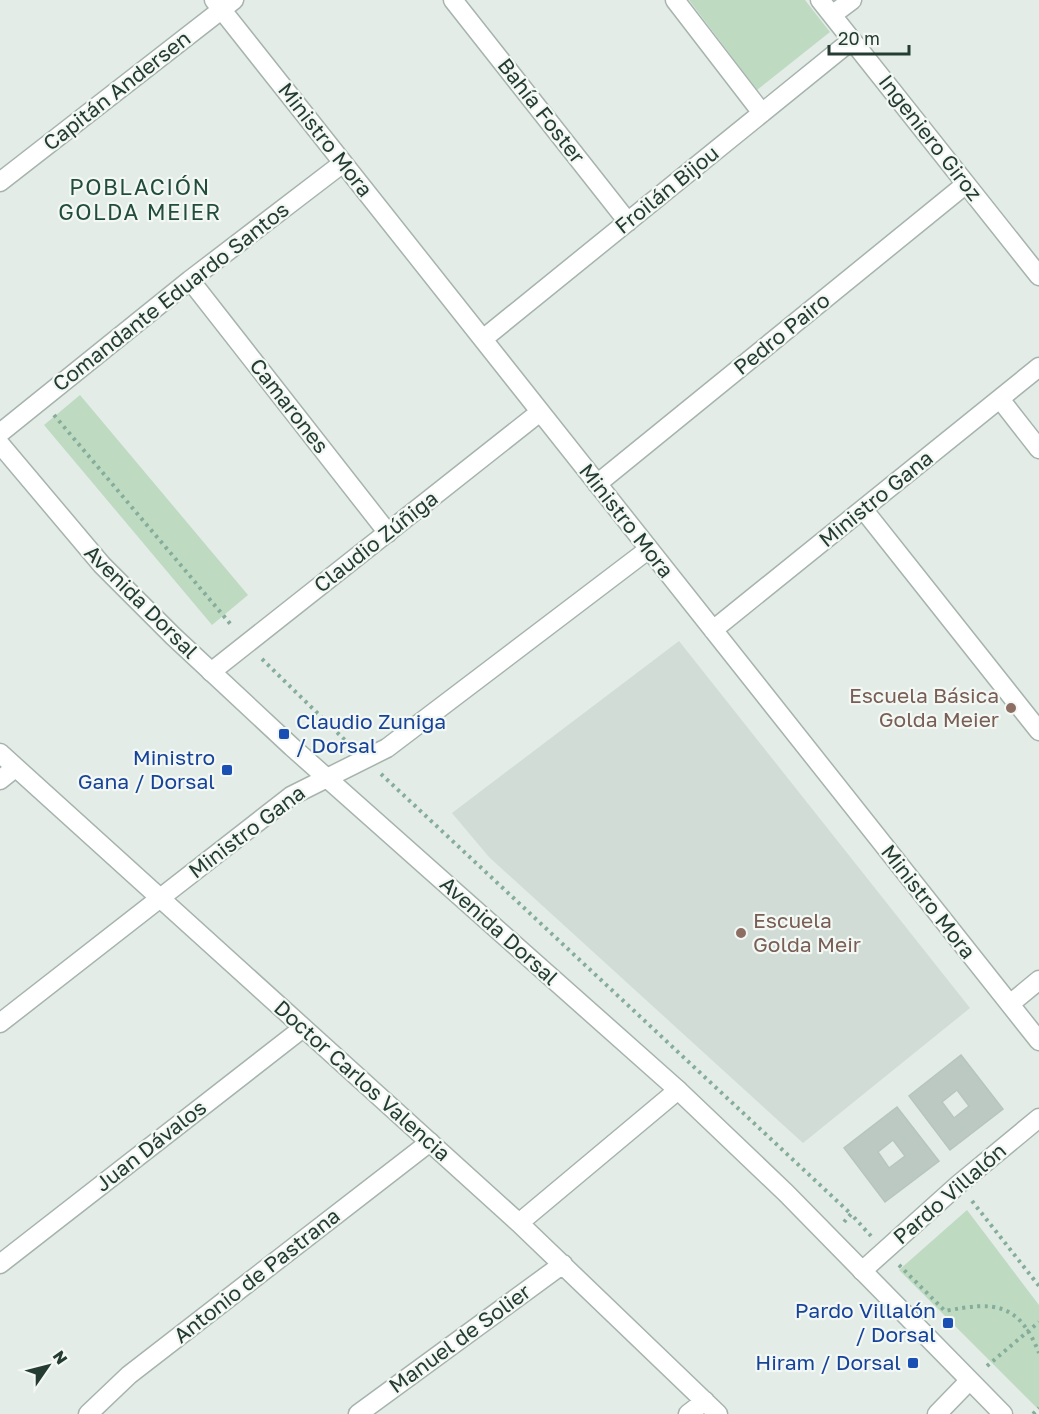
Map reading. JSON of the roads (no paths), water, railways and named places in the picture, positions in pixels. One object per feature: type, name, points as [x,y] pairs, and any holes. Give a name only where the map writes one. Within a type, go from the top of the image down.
[{"type":"street","name":"Bahía Foster","points":[[453,0],[628,222]]},
{"type":"street","points":[[675,0],[762,113]]},
{"type":"street","name":"Ingeniero Giroz","points":[[820,0],[1039,276]]},
{"type":"street","points":[[832,15],[852,0]]},
{"type":"street","name":"Ministro Mora","points":[[223,3],[343,163],[1039,1041]]},
{"type":"street","name":"Capitán Andersen","points":[[0,182],[223,3]]},
{"type":"street","name":"Froilán Bijou","points":[[483,339],[852,40]]},
{"type":"street","name":"Comandante Eduardo Santos","points":[[0,433],[190,280],[343,163]]},
{"type":"street","name":"Pedro Pairo","points":[[597,484],[966,184]]},
{"type":"street","name":"Camarones","points":[[190,280],[388,533]]},
{"type":"street","name":"Ministro Gana","points":[[713,630],[1039,368]]},
{"type":"street","points":[[1000,399],[1039,449]]},
{"type":"street","name":"Claudio Zúñiga","points":[[211,672],[540,412]]},
{"type":"street","name":"Avenida Dorsal","points":[[0,444],[102,565],[211,672],[678,1090],[1003,1414]]},
{"type":"street","points":[[863,509],[1039,731]]},
{"type":"street","name":"Ministro Gana","points":[[0,1023],[291,796],[326,776],[366,760],[387,748],[649,549]]},
{"type":"street","name":"Doctor Carlos Valencia","points":[[0,753],[519,1223],[718,1414]]},
{"type":"street","points":[[0,780],[15,768]]},
{"type":"street","points":[[1010,1004],[1039,980]]},
{"type":"street","name":"Juan Dávalos","points":[[0,1264],[303,1028]]},
{"type":"street","points":[[519,1223],[678,1090]]},
{"type":"street","name":"Pardo Villalón","points":[[862,1271],[959,1184],[1039,1118]]},
{"type":"street","name":"Antonio de Pastrana","points":[[88,1414],[122,1381],[430,1142]]},
{"type":"street","name":"Manuel de Solier","points":[[358,1414],[563,1264]]},
{"type":"street","points":[[937,1414],[969,1381]]},
{"type":"street","points":[[688,1414],[705,1401]]},
{"type":"place","name":"Escuela Básica Golda Meier","points":[[1011,708]]},
{"type":"place","name":"Claudio Zuniga / Dorsal","points":[[284,734]]},
{"type":"place","name":"Ministro Gana / Dorsal","points":[[227,770]]},
{"type":"place","name":"Escuela Golda Meir","points":[[741,933]]},
{"type":"place","name":"Pardo Villalón / Dorsal","points":[[948,1323]]},
{"type":"place","name":"Hiram / Dorsal","points":[[913,1363]]},
{"type":"district","name":"POBLACIÓN GOLDA MEIER","points":[[140,200]]}]
